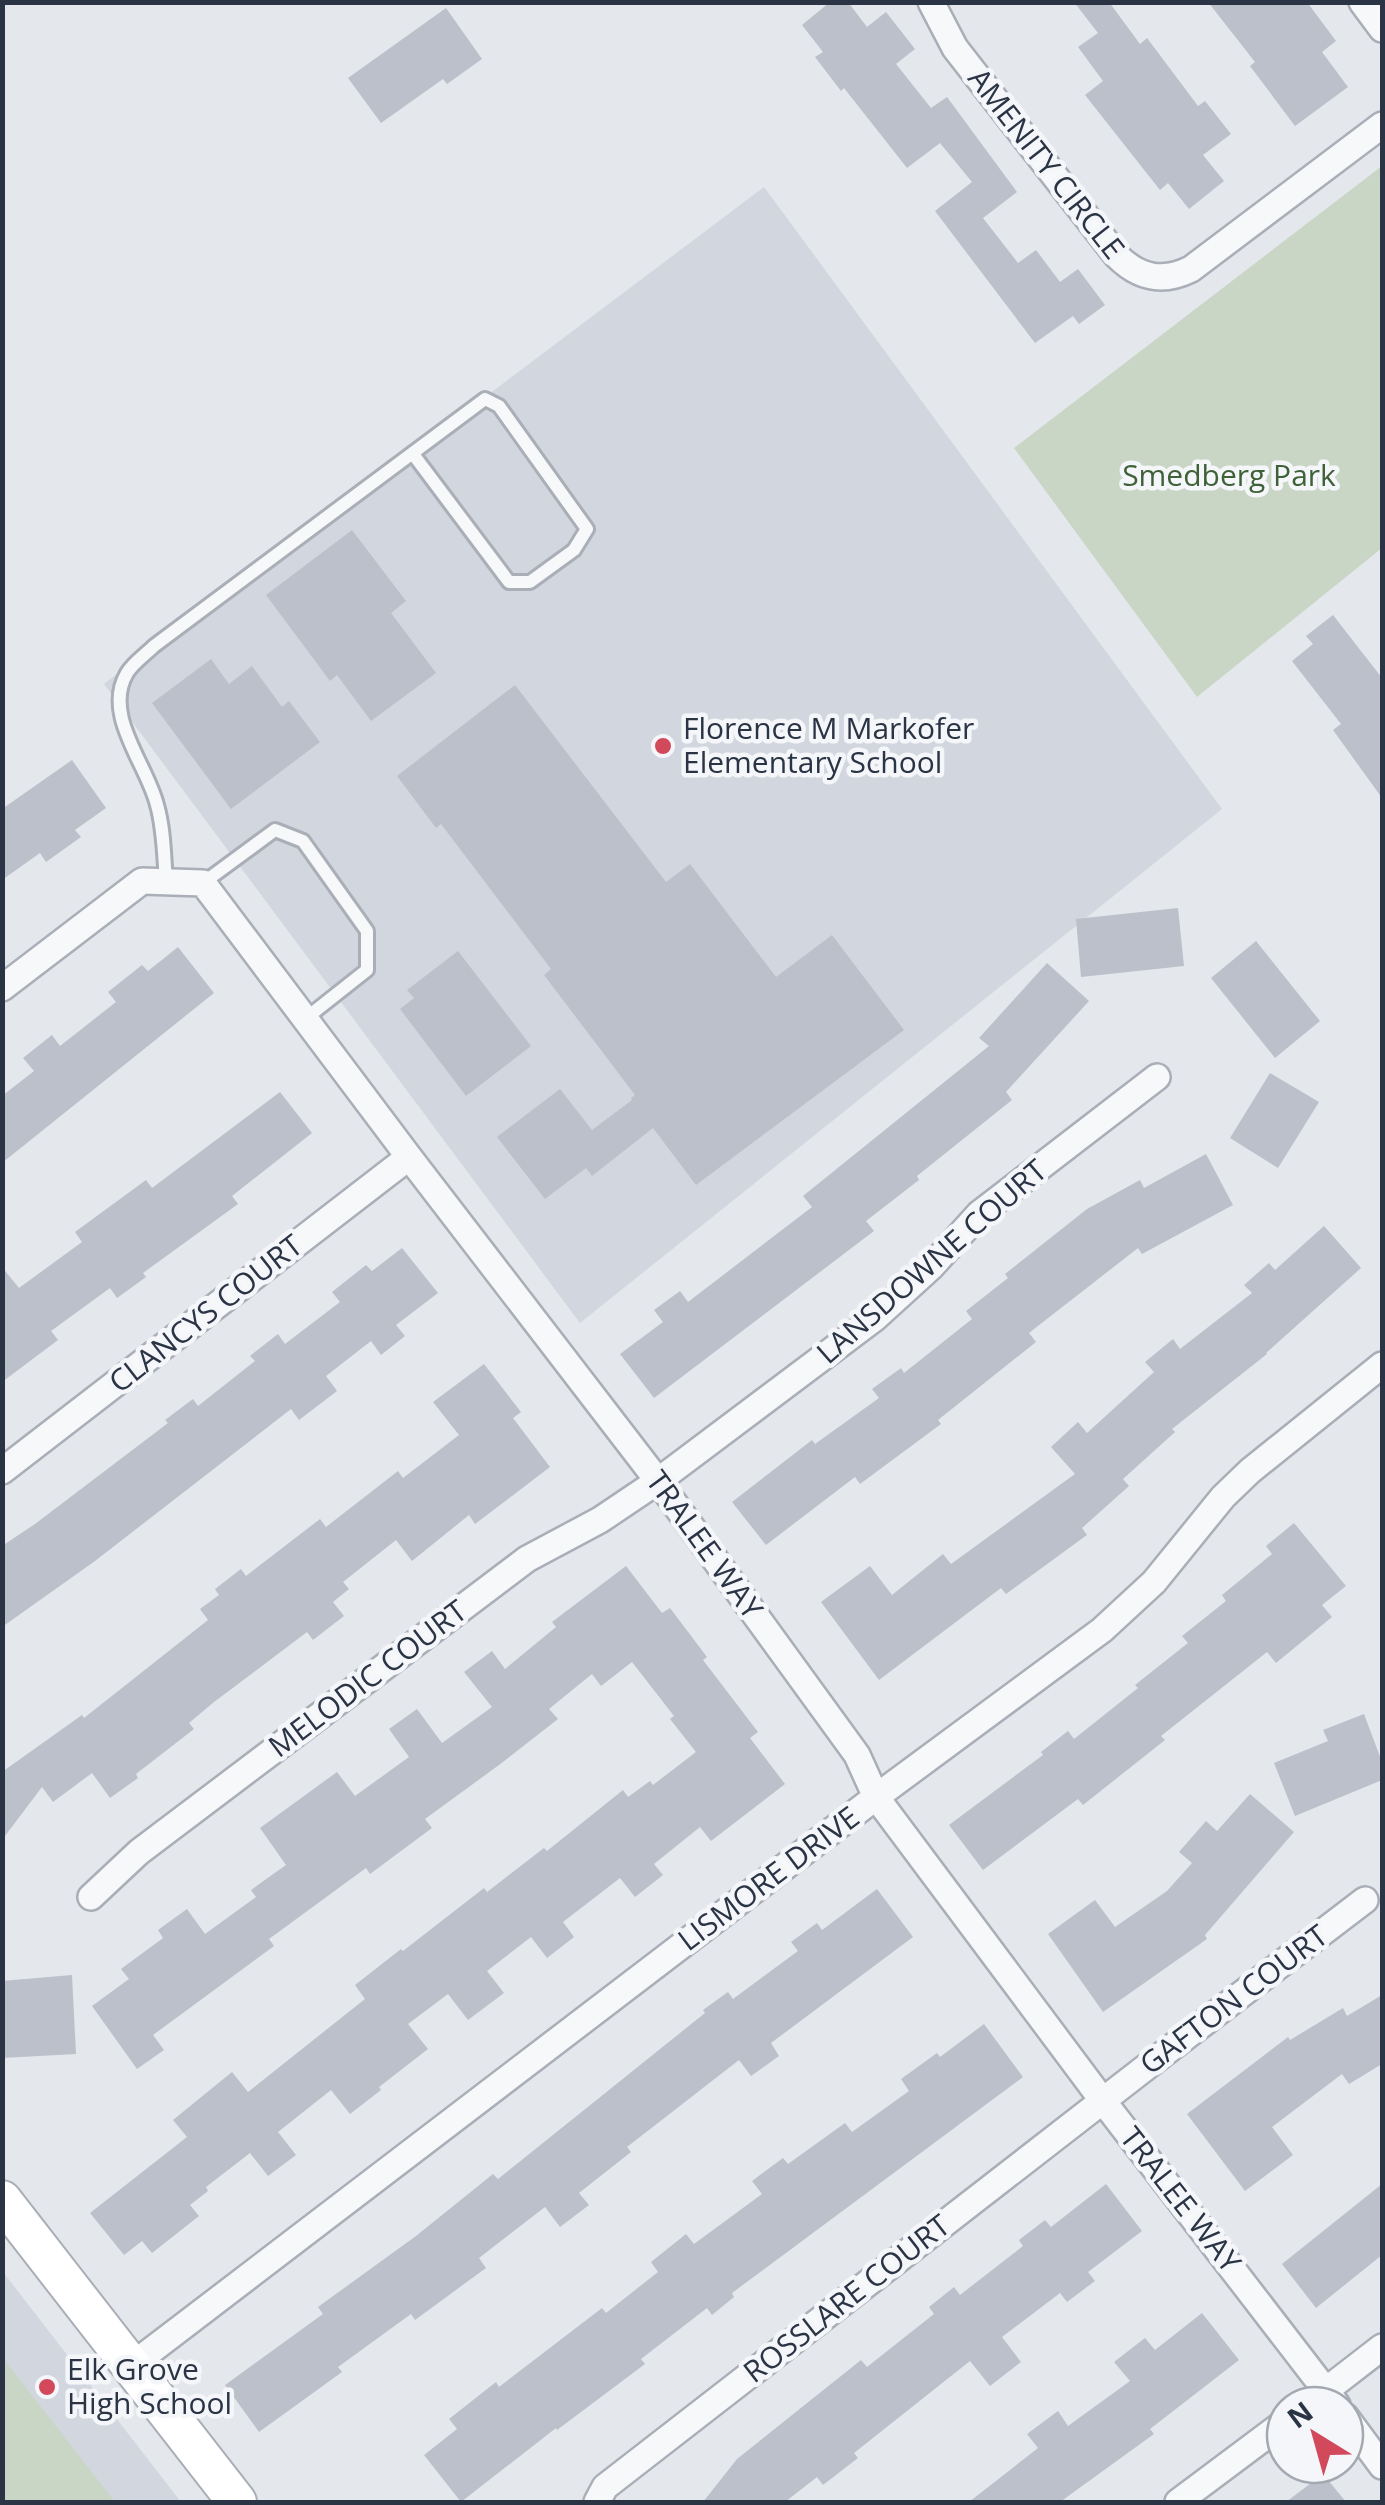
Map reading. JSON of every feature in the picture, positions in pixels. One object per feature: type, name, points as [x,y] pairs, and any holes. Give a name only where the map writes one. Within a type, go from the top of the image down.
[{"type":"main road","points":[[2,2200],[237,2502]]},
{"type":"street","name":"AMENITY CIRCLE","points":[[930,2],[955,48],[1117,256],[1144,275],[1163,278],[1192,269],[1382,125]]},
{"type":"street","points":[[1362,2],[1382,29]]},
{"type":"street","points":[[2,988],[142,881],[203,883]]},
{"type":"street","name":"TRALEE WAY","points":[[203,883],[658,1480],[857,1754],[876,1797],[1312,2385]]},
{"type":"street","name":"LANSDOWNE COURT","points":[[658,1480],[875,1318],[918,1280],[980,1214],[1158,1077]]},
{"type":"street","name":"CLANCYS COURT","points":[[2,1471],[409,1158]]},
{"type":"street","name":"LISMORE DRIVE","points":[[131,2366],[876,1797],[1102,1630],[1129,1608],[1177,1555],[1222,1496],[1382,1365]]},
{"type":"street","name":"MELODIC COURT","points":[[92,1897],[139,1852],[526,1558],[600,1520],[658,1480]]},
{"type":"street","name":"GAFTON COURT","points":[[1103,2100],[1366,1900]]},
{"type":"street","name":"ROSSLARE COURT","points":[[596,2502],[606,2487],[1103,2100]]},
{"type":"street","points":[[1340,2385],[1382,2347]]},
{"type":"street","points":[[1178,2502],[1265,2437]]},
{"type":"street","points":[[1365,2443],[1382,2466]]},
{"type":"lane","points":[[166,882],[159,808],[123,726],[118,701],[128,672],[154,646],[412,454],[485,400],[499,406],[587,528],[574,550],[530,582],[509,582],[412,454]]},
{"type":"lane","points":[[203,883],[275,830],[303,841],[368,931],[367,970],[305,1019]]},
{"type":"shaded area","name":"Florence M Markofer Elementary School","points":[[764,187],[1222,809],[580,1323],[104,684]]},
{"type":"shaded area","name":"Elk Grove High School","points":[[3,2272],[181,2502],[3,2502]]},
{"type":"green space","name":"Smedberg Park","points":[[1382,166],[1382,548],[1197,697],[1014,448]]},
{"type":"green space","points":[[3,2358],[115,2502],[3,2502]]},
{"type":"building","points":[[830,2],[848,2],[867,27],[886,12],[915,49],[896,64],[931,108],[947,97],[1017,192],[983,218],[1018,263],[1036,250],[1060,282],[1078,269],[1105,305],[1079,324],[1073,316],[1035,343],[935,211],[972,182],[940,143],[907,168],[815,57],[823,52],[802,25]]},
{"type":"building","points":[[1074,2],[1109,2],[1140,44],[1147,38],[1198,106],[1205,101],[1231,134],[1203,155],[1224,181],[1189,209],[1168,183],[1160,190],[1085,95],[1103,81],[1078,47],[1098,33]]},
{"type":"building","points":[[1208,2],[1307,2],[1336,41],[1322,52],[1348,87],[1295,126],[1250,66],[1255,62]]},
{"type":"building","points":[[446,8],[482,59],[447,84],[443,79],[381,123],[348,78]]},
{"type":"building","points":[[352,530],[406,601],[391,613],[436,673],[371,721],[337,675],[330,681],[266,595]]},
{"type":"building","points":[[1333,615],[1382,678],[1382,798],[1333,730],[1341,724],[1292,661],[1313,644],[1306,636]]},
{"type":"building","points":[[211,659],[229,684],[252,666],[282,707],[289,701],[320,742],[231,809],[152,703]]},
{"type":"building","points":[[515,685],[666,882],[690,864],[776,977],[832,935],[904,1030],[696,1185],[653,1128],[592,1176],[586,1168],[545,1199],[497,1137],[560,1089],[592,1130],[635,1095],[544,975],[551,969],[441,824],[436,828],[397,776]]},
{"type":"building","points":[[72,760],[106,808],[75,830],[81,837],[46,862],[40,853],[2,880],[2,809]]},
{"type":"building","points":[[1178,908],[1184,966],[1081,977],[1076,919]]},
{"type":"building","points":[[1256,941],[1320,1021],[1275,1058],[1211,978]]},
{"type":"building","points":[[178,947],[214,993],[2,1163],[2,1096],[34,1071],[23,1058],[52,1035],[60,1046],[116,1002],[108,992],[142,965],[148,971]]},
{"type":"building","points":[[458,951],[531,1046],[466,1096],[400,1009],[414,998],[407,990]]},
{"type":"building","points":[[1047,963],[1089,1001],[1006,1092],[1012,1100],[866,1221],[874,1231],[654,1398],[620,1354],[663,1322],[654,1310],[680,1291],[688,1302],[812,1207],[803,1196],[989,1046],[979,1038]]},
{"type":"building","points":[[1270,1073],[1319,1102],[1278,1168],[1230,1138]]},
{"type":"building","points":[[280,1092],[312,1133],[232,1196],[238,1204],[143,1273],[146,1277],[117,1298],[110,1288],[51,1331],[58,1340],[2,1382],[2,1267],[19,1288],[82,1242],[75,1232],[146,1180],[152,1188]]},
{"type":"building","points":[[1206,1154],[1233,1205],[1142,1254],[1138,1248],[1029,1333],[1036,1342],[938,1420],[941,1424],[860,1484],[855,1477],[766,1545],[732,1502],[812,1440],[815,1444],[879,1398],[872,1389],[901,1368],[904,1373],[972,1319],[966,1311],[1008,1278],[1005,1274],[1087,1209],[1140,1180],[1144,1188]]},
{"type":"building","points":[[1324,1226],[1361,1268],[1267,1354],[1172,1429],[1175,1432],[1123,1479],[1129,1486],[1082,1528],[1087,1535],[1006,1594],[1001,1588],[879,1680],[821,1602],[870,1566],[892,1595],[943,1554],[951,1564],[1075,1474],[1051,1447],[1078,1422],[1087,1433],[1154,1372],[1145,1362],[1173,1339],[1180,1349],[1252,1293],[1244,1285],[1269,1263],[1275,1270]]},
{"type":"building","points":[[402,1248],[438,1293],[396,1325],[405,1336],[381,1355],[371,1341],[326,1376],[337,1391],[299,1420],[291,1409],[95,1561],[2,1627],[2,1546],[168,1423],[165,1420],[193,1399],[198,1406],[255,1361],[250,1356],[278,1334],[285,1344],[340,1302],[332,1292],[366,1265],[372,1271]]},
{"type":"building","points":[[484,1364],[521,1412],[513,1418],[550,1467],[475,1524],[469,1515],[412,1561],[396,1540],[343,1582],[349,1589],[333,1602],[344,1616],[313,1640],[307,1632],[214,1702],[189,1723],[194,1729],[136,1774],[138,1778],[110,1798],[92,1773],[53,1802],[42,1787],[2,1840],[2,1772],[82,1715],[84,1718],[208,1620],[200,1609],[219,1595],[215,1589],[241,1569],[246,1576],[320,1519],[326,1527],[398,1471],[403,1478],[459,1435],[433,1402]]},
{"type":"building","points":[[1294,1523],[1346,1586],[1322,1605],[1332,1617],[1276,1663],[1267,1652],[1161,1736],[1165,1740],[1083,1805],[1078,1799],[983,1870],[949,1825],[1043,1755],[1041,1752],[1068,1731],[1074,1739],[1138,1688],[1135,1685],[1188,1643],[1182,1636],[1226,1601],[1222,1595],[1272,1554],[1266,1546]]},
{"type":"building","points":[[626,1566],[662,1613],[670,1608],[707,1657],[703,1660],[758,1732],[750,1738],[785,1784],[711,1841],[700,1827],[654,1864],[663,1875],[635,1897],[620,1878],[563,1922],[574,1937],[547,1958],[531,1937],[487,1971],[504,1993],[468,2020],[448,1994],[408,2024],[428,2049],[379,2087],[381,2090],[350,2114],[331,2090],[278,2132],[296,2155],[268,2176],[250,2153],[206,2187],[208,2191],[190,2205],[199,2216],[152,2253],[142,2241],[124,2255],[90,2213],[187,2137],[173,2120],[232,2072],[248,2092],[365,1999],[355,1985],[401,1949],[484,1888],[487,1892],[544,1848],[547,1851],[623,1790],[628,1797],[650,1781],[653,1785],[696,1752],[632,1662],[601,1686],[592,1674],[549,1709],[558,1719],[425,1819],[432,1828],[370,1874],[366,1868],[269,1939],[274,1946],[153,2035],[164,2050],[137,2069],[92,2006],[129,1979],[121,1969],[163,1938],[158,1930],[187,1909],[205,1934],[256,1897],[251,1890],[286,1865],[260,1828],[337,1772],[355,1796],[409,1757],[389,1729],[417,1709],[442,1743],[492,1707],[464,1672],[492,1651],[505,1669],[556,1627],[552,1622]]},
{"type":"building","points":[[1364,1714],[1382,1762],[1382,1780],[1295,1816],[1274,1763],[1328,1741],[1323,1730]]},
{"type":"building","points":[[1250,1794],[1294,1832],[1205,1935],[1207,1939],[1103,2012],[1048,1934],[1095,1900],[1115,1927],[1167,1891],[1192,1863],[1179,1852],[1206,1821],[1217,1831]]},
{"type":"building","points":[[877,1889],[913,1937],[771,2043],[779,2056],[751,2076],[739,2060],[627,2147],[631,2152],[579,2193],[589,2205],[560,2227],[545,2207],[479,2258],[486,2268],[415,2320],[411,2314],[338,2367],[342,2372],[259,2432],[225,2385],[323,2314],[318,2307],[493,2174],[498,2179],[705,2013],[703,2010],[728,1992],[733,1999],[798,1951],[791,1942],[817,1923],[822,1930]]},
{"type":"building","points":[[72,1975],[76,2054],[2,2058],[2,1981]]},
{"type":"building","points":[[1382,1995],[1382,2064],[1349,2084],[1342,2074],[1272,2127],[1293,2155],[1245,2191],[1187,2114],[1288,2037],[1290,2040],[1343,2008],[1347,2016]]},
{"type":"building","points":[[984,2024],[1023,2077],[732,2293],[734,2297],[712,2315],[707,2308],[641,2359],[645,2364],[461,2502],[424,2455],[457,2429],[449,2419],[496,2382],[499,2387],[602,2308],[606,2313],[658,2272],[651,2262],[686,2234],[694,2244],[762,2194],[752,2181],[783,2158],[788,2164],[845,2123],[852,2132],[909,2091],[901,2079],[937,2053],[940,2057]]},
{"type":"building","points":[[1106,2184],[1142,2231],[1088,2272],[1095,2281],[1067,2302],[1060,2293],[1002,2337],[1021,2362],[990,2386],[970,2361],[854,2453],[858,2458],[823,2485],[817,2477],[785,2502],[703,2502],[737,2459],[861,2360],[867,2367],[934,2314],[929,2307],[954,2287],[960,2295],[1023,2246],[1019,2240],[1045,2220],[1051,2227]]},
{"type":"building","points":[[1382,2184],[1382,2255],[1316,2308],[1282,2264]]},
{"type":"building","points":[[1202,2313],[1239,2360],[1150,2429],[1154,2434],[1060,2502],[969,2502],[1038,2448],[1027,2434],[1058,2411],[1068,2426],[1130,2381],[1114,2362],[1145,2338],[1155,2350]]},
{"type":"building","points":[[1308,2485],[1332,2485],[1346,2502],[1286,2502]]},
{"type":"place","name":"Florence M Markofer Elementary School","points":[[663,746]]},
{"type":"place","name":"Elk Grove High School","points":[[47,2387]]}]
